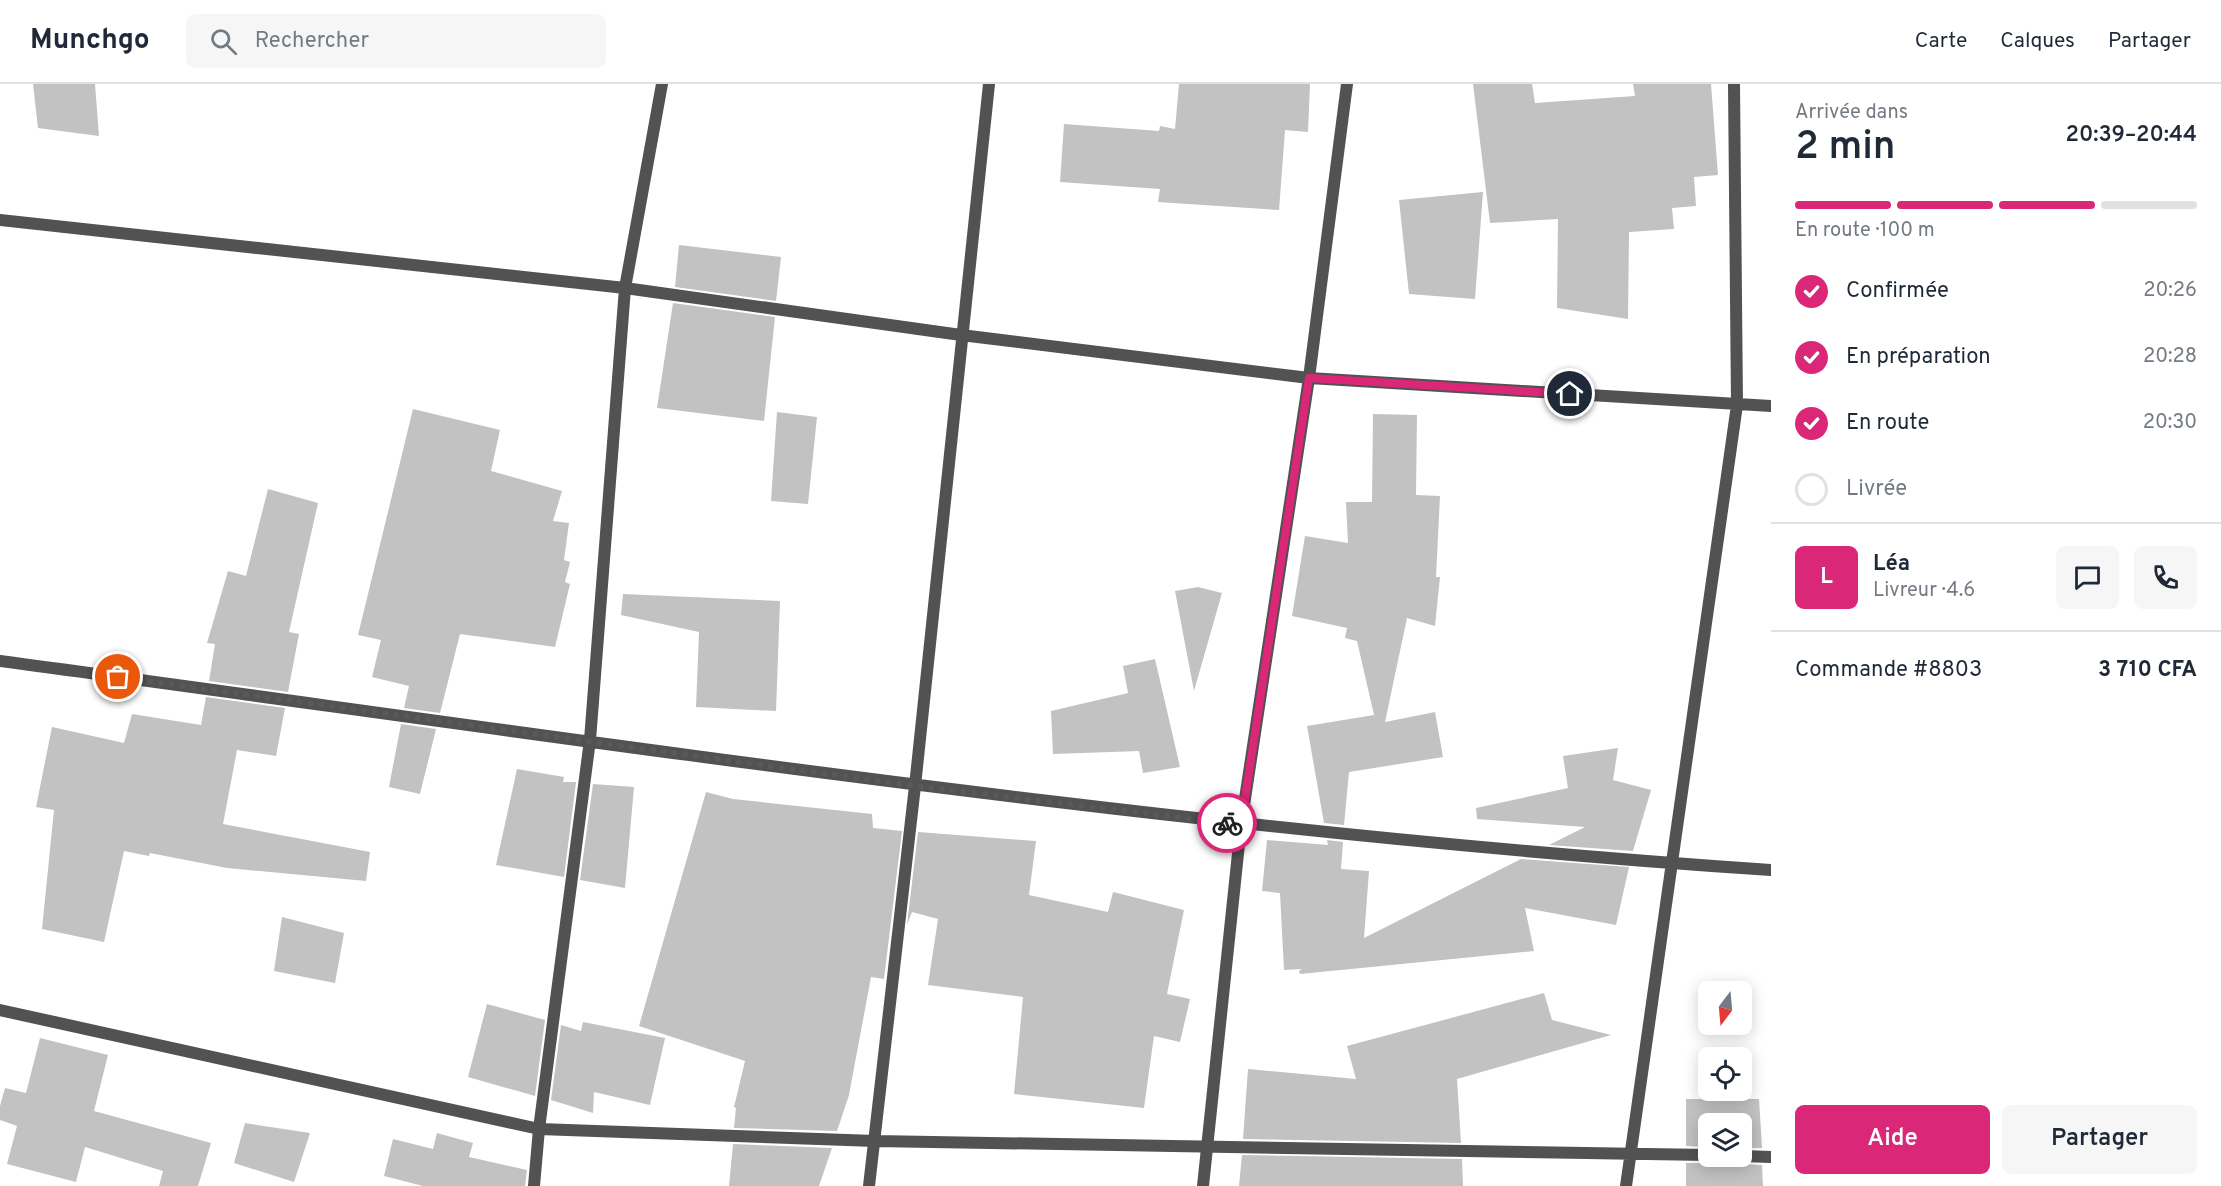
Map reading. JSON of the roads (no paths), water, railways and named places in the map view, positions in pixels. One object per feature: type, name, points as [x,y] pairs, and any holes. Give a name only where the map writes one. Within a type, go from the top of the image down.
[{"type":"street","points":[[534,1186],[539,1129],[590,740],[626,288],[662,84]]},
{"type":"street","points":[[869,1186],[915,786],[989,84]]},
{"type":"street","points":[[1203,1186],[1241,825],[1309,378],[1347,84]]},
{"type":"street","points":[[1626,1186],[1629,1152],[1673,864],[1737,405],[1734,84]]},
{"type":"street","points":[[0,220],[626,288],[961,335],[1309,378],[1771,406]]},
{"type":"street","points":[[0,662],[590,740],[915,786],[1241,825],[1673,864],[1771,870]]},
{"type":"street","points":[[0,1010],[539,1129],[875,1141],[1698,1155]]},
{"type":"street","points":[[1752,1156],[1771,1157]]}]
